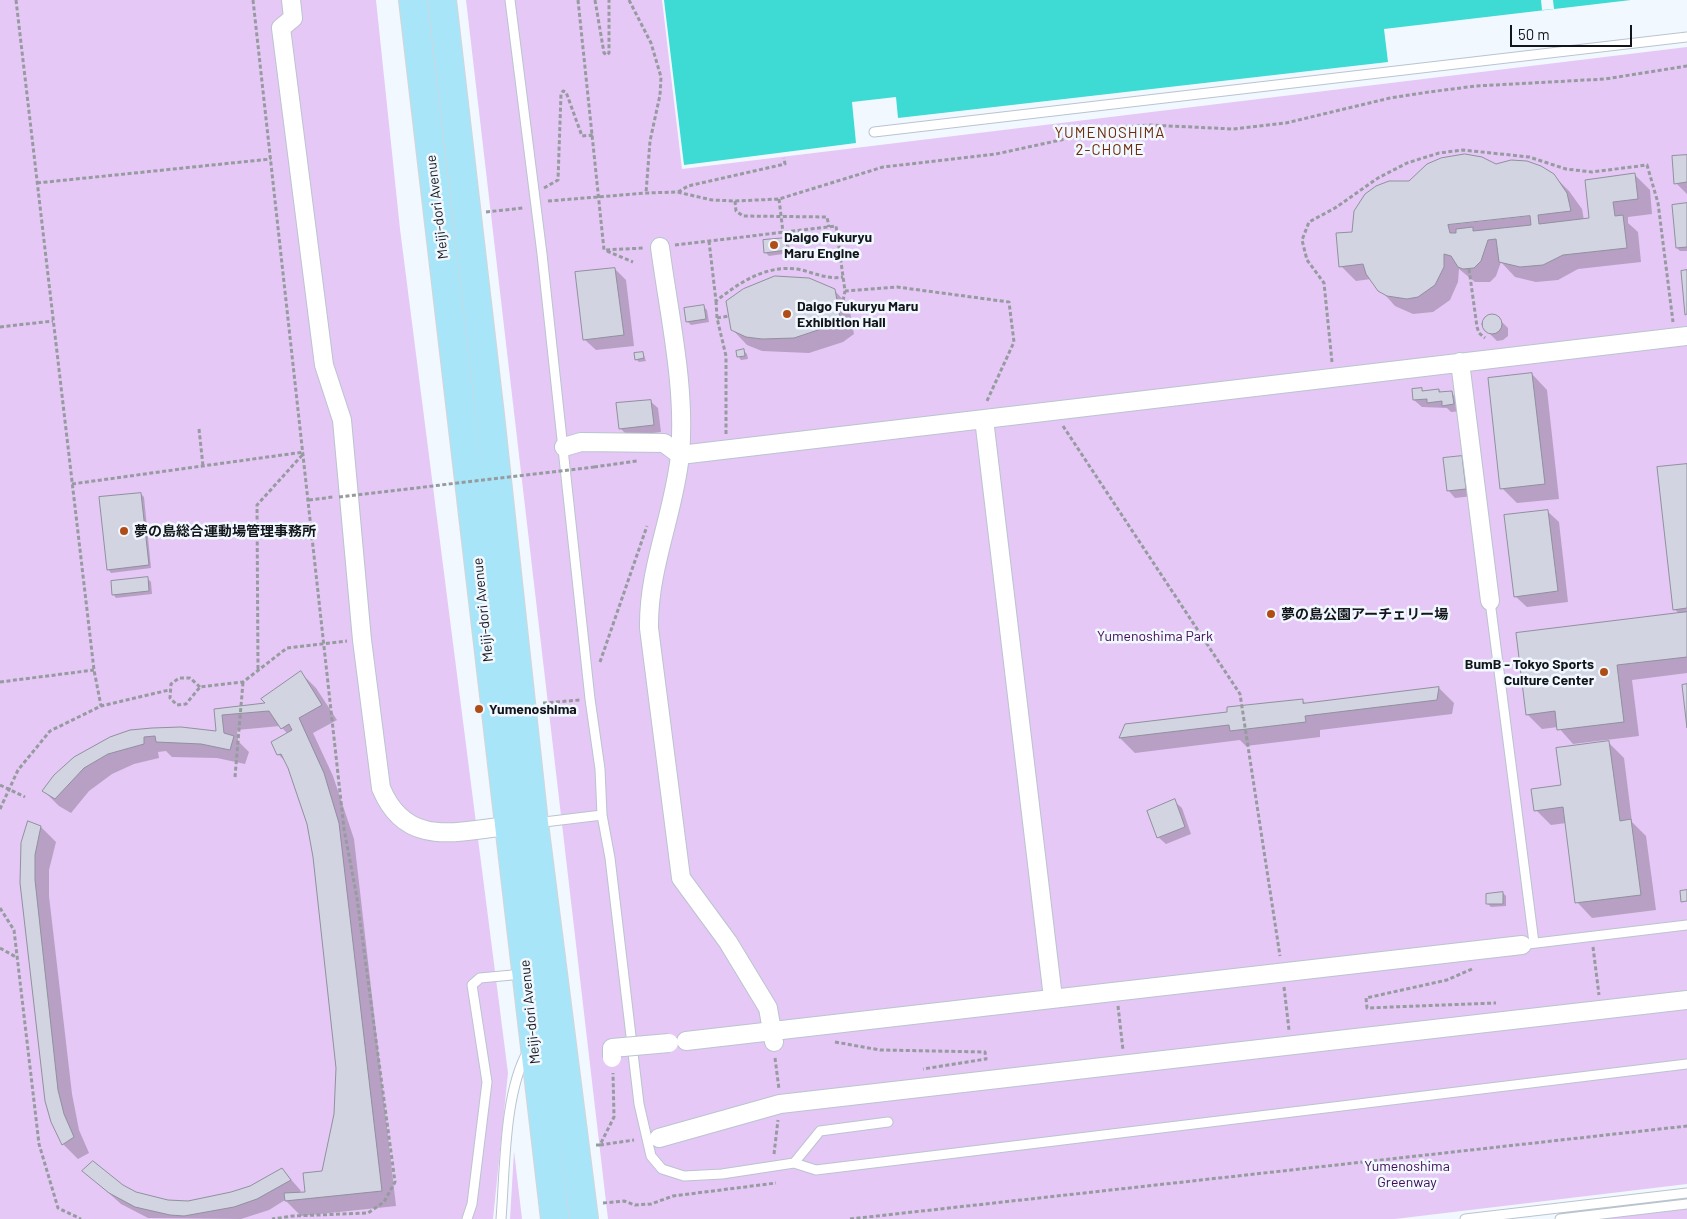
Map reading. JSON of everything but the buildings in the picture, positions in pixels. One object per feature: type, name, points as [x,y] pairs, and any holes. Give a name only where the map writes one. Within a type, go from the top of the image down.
[{"type":"main road","name":"Meiji-dori Avenue","points":[[412,0],[521,825],[593,1211]]},
{"type":"main road","name":"Meiji-dori Avenue","points":[[442,0],[490,415],[521,825],[526,974],[555,1219]]},
{"type":"street","points":[[291,0],[293,18],[282,28],[324,365],[342,420],[362,640],[381,788],[387,804],[403,821],[427,832],[449,834],[521,825]]},
{"type":"street","points":[[660,247],[682,413],[677,477],[652,577],[648,610],[681,878],[728,942],[768,1008],[773,1037]]},
{"type":"street","points":[[564,447],[581,442],[664,443],[680,455],[1681,336]]},
{"type":"street","points":[[1460,362],[1490,601]]},
{"type":"street","points":[[981,419],[1053,998]]},
{"type":"street","points":[[612,1058],[612,1048],[677,1042],[773,1037],[814,1027],[1528,944]]},
{"type":"street","points":[[659,1138],[780,1099],[1125,1065],[1687,1000]]},
{"type":"lane","points":[[510,0],[564,447],[590,699],[600,769],[602,815],[610,858],[639,1104],[651,1156],[662,1169],[684,1176],[722,1174],[794,1163],[816,1170],[1687,1064]]},
{"type":"lane","points":[[874,132],[1687,37]]},
{"type":"lane","points":[[1490,601],[1528,944],[1687,925]]},
{"type":"lane","points":[[521,825],[602,815]]},
{"type":"lane","points":[[467,1219],[472,1204],[487,1082],[472,985],[480,978],[526,974]]},
{"type":"lane","points":[[500,1219],[512,1092],[520,1065],[534,1042]]},
{"type":"lane","points":[[794,1163],[820,1131],[888,1122]]},
{"type":"lane","points":[[1464,1219],[1687,1193]]},
{"type":"lane","points":[[1560,1219],[1687,1204]]},
{"type":"path","points":[[16,0],[94,670],[101,706]]},
{"type":"path","points":[[253,0],[325,642],[344,829],[357,898],[395,1182],[384,1202],[368,1213],[293,1216],[272,1219]]},
{"type":"path","points":[[578,0],[600,196],[599,209],[604,250]]},
{"type":"path","points":[[595,0],[604,53],[607,55],[609,53],[609,0]]},
{"type":"path","points":[[628,0],[651,43],[662,77],[650,141],[646,192]]},
{"type":"path","points":[[593,135],[582,136],[566,92],[563,91],[561,94],[558,180],[543,188],[546,202],[646,192],[677,192],[712,200],[779,199],[884,167],[996,154],[1116,128],[1149,125],[1233,129],[1286,123],[1390,98],[1429,92],[1476,86],[1605,79],[1687,66]]},
{"type":"path","points":[[1333,378],[1324,283],[1307,260],[1302,240],[1309,222],[1355,195],[1378,178],[1407,163],[1439,153],[1463,150],[1529,156],[1566,169],[1583,171],[1647,165],[1658,203],[1681,336]]},
{"type":"path","points":[[677,192],[688,186],[785,164],[784,158]]},
{"type":"path","points":[[37,183],[271,159]]},
{"type":"path","points":[[779,199],[783,232]]},
{"type":"path","points":[[735,201],[736,211],[743,216],[827,217],[829,227]]},
{"type":"path","points":[[486,212],[523,208],[523,203]]},
{"type":"path","points":[[604,250],[660,247],[836,226],[845,291],[843,301],[837,302]]},
{"type":"path","points":[[709,241],[717,318],[726,356],[725,428]]},
{"type":"path","points":[[604,250],[633,262]]},
{"type":"path","points":[[1469,269],[1477,327],[1479,333],[1485,338]]},
{"type":"path","points":[[716,301],[732,288],[766,271],[798,270],[833,279],[843,277]]},
{"type":"path","points":[[845,291],[897,288],[1010,302],[1014,342],[981,419]]},
{"type":"path","points":[[717,318],[729,316]]},
{"type":"path","points":[[0,327],[53,321]]},
{"type":"path","points":[[1054,410],[1240,694],[1283,973],[1291,1046]]},
{"type":"path","points":[[199,429],[203,466]]},
{"type":"path","points":[[72,484],[304,452]]},
{"type":"path","points":[[258,669],[257,505],[304,452]]},
{"type":"path","points":[[309,500],[594,467]]},
{"type":"path","points":[[598,666],[648,522]]},
{"type":"path","points":[[200,687],[190,678],[179,678],[171,684],[169,690],[170,698],[177,704],[186,704],[200,687],[243,682],[287,648],[325,642],[362,640]]},
{"type":"path","points":[[0,682],[94,670]]},
{"type":"path","points":[[235,776],[243,682]]},
{"type":"path","points":[[0,810],[18,770],[50,731],[101,706],[169,690]]},
{"type":"path","points":[[543,703],[590,699]]},
{"type":"path","points":[[0,785],[25,797]]},
{"type":"path","points":[[0,908],[14,930],[39,1144],[58,1208],[81,1219]]},
{"type":"path","points":[[1592,936],[1601,1010]]},
{"type":"path","points":[[0,948],[17,957]]},
{"type":"path","points":[[1479,965],[1447,980],[1366,998],[1367,1008],[1449,1004],[1506,1004]]},
{"type":"path","points":[[1117,991],[1125,1065]]},
{"type":"path","points":[[814,1027],[816,1038],[880,1050],[985,1052],[986,1058],[918,1070]]},
{"type":"path","points":[[773,1037],[780,1099],[774,1154]]},
{"type":"path","points":[[612,1058],[614,1117],[598,1145],[634,1140]]},
{"type":"path","points":[[850,1219],[1687,1126]]},
{"type":"path","points":[[593,1211],[624,1201],[635,1205],[651,1204],[673,1196],[776,1184]]},
{"type":"green space","points":[[0,0],[376,0],[400,229],[508,1073],[493,1219],[0,1219]]},
{"type":"green space","name":"Yumenoshima Park","points":[[466,0],[662,0],[682,169],[1687,47],[1687,1184],[1395,1219],[608,1219]]},
{"type":"green space","points":[[514,1151],[522,1219],[510,1219]]},
{"type":"green space","points":[[1687,1208],[1687,1219],[1595,1219]]},
{"type":"water","points":[[664,0],[1631,0],[1384,29],[1388,62],[898,118],[896,97],[852,102],[856,143],[684,165]]},
{"type":"pier","points":[[1541,0],[1553,0],[1554,9],[1542,10]]},
{"type":"place","name":"Daigo Fukuryu Maru Engine","points":[[774,245]]},
{"type":"place","name":"Daigo Fukuryu Maru Exhibition Hall","points":[[787,314]]},
{"type":"place","name":"夢の島総合運動場管理事務所","points":[[124,531]]},
{"type":"place","name":"夢の島公園アーチェリー場","points":[[1271,614]]},
{"type":"place","name":"BumB - Tokyo Sports Culture Center","points":[[1604,672]]},
{"type":"place","name":"Yumenoshima","points":[[479,709]]},
{"type":"district","name":"YUMENOSHIMA 2-CHOME","points":[[1110,142]]},
{"type":"park label","name":"Yumenoshima Greenway","points":[[1407,1174]]}]
